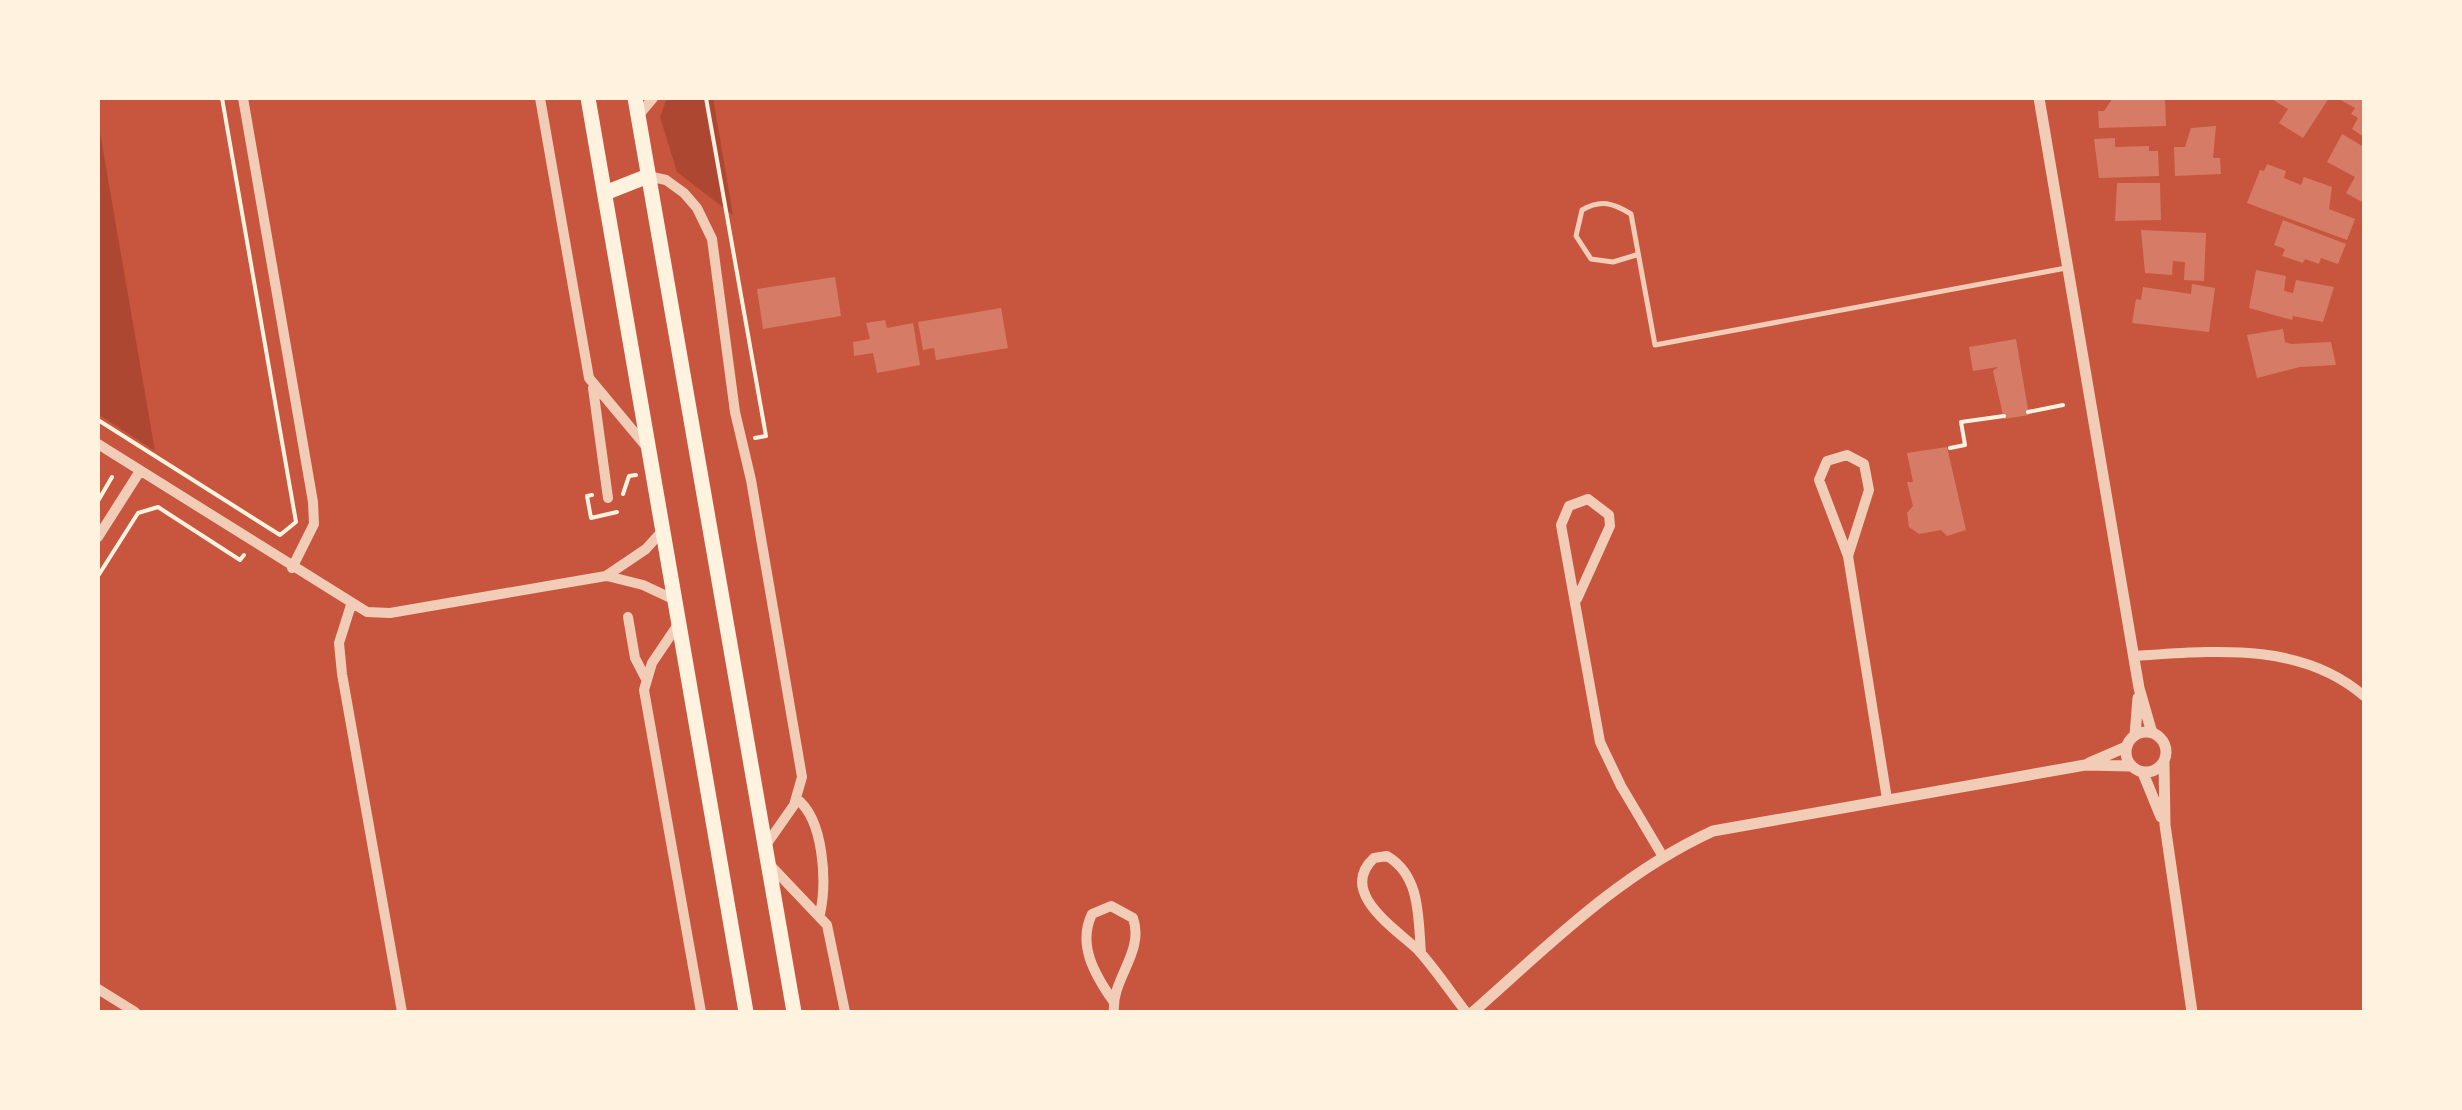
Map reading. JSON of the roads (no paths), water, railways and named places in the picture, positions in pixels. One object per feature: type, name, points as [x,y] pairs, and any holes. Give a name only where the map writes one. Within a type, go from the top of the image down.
[{"type":"main road","points":[[588,98],[746,1012]]},
{"type":"main road","points":[[635,98],[794,1012]]},
{"type":"main road","points":[[605,193],[648,176]]},
{"type":"street","points":[[243,98],[313,502],[314,524],[292,568]]},
{"type":"street","points":[[540,98],[593,388],[608,498]]},
{"type":"street","points":[[638,116],[653,98]]},
{"type":"street","points":[[2039,98],[2139,688],[2152,732],[2166,745],[2165,825],[2192,1012]]},
{"type":"street","points":[[648,176],[666,180],[684,194],[697,208],[712,240],[735,412],[752,480],[802,777],[797,799],[766,845]]},
{"type":"street","points":[[593,388],[649,450]]},
{"type":"street","points":[[98,444],[351,605],[390,613],[606,576],[638,555],[664,529]]},
{"type":"street","points":[[1848,556],[1870,490],[1864,464],[1847,455],[1827,462],[1818,480],[1848,556],[1887,799]]},
{"type":"street","points":[[98,537],[140,470]]},
{"type":"street","points":[[1578,599],[1610,526],[1608,516],[1588,499],[1569,506],[1561,525],[1578,599],[1600,742],[1620,786],[1662,854]]},
{"type":"street","points":[[606,576],[642,585],[676,601]]},
{"type":"street","points":[[351,605],[339,643],[342,674],[402,1012]]},
{"type":"street","points":[[628,617],[638,670],[646,678]]},
{"type":"street","points":[[680,622],[646,678],[646,704],[701,1012]]},
{"type":"street","points":[[2135,656],[2227,650],[2292,659],[2364,696]]},
{"type":"street","points":[[2086,765],[2126,747],[2135,735],[2139,688]]},
{"type":"street","points":[[2135,735],[2152,732]]},
{"type":"street","points":[[2126,747],[2130,766]]},
{"type":"street","points":[[2143,773],[2164,763]]},
{"type":"street","points":[[1421,953],[1416,896],[1406,871],[1387,856],[1374,858],[1362,876],[1362,890],[1388,926],[1421,953],[1470,1012],[1600,899],[1662,854],[1713,832],[2086,765],[2130,766],[2143,773],[2165,825]]},
{"type":"street","points":[[797,799],[810,812],[816,833],[824,890],[820,914]]},
{"type":"street","points":[[769,864],[820,914],[831,937],[845,1012]]},
{"type":"street","points":[[1111,906],[1133,918],[1136,928],[1136,943],[1113,1007],[1093,972],[1086,941],[1092,914],[1111,906]]},
{"type":"street","points":[[98,989],[135,1012]]},
{"type":"lane","points":[[1636,254],[1614,262],[1591,259],[1576,236],[1582,210],[1595,202],[1615,205],[1631,214],[1655,345],[2069,268]]}]
